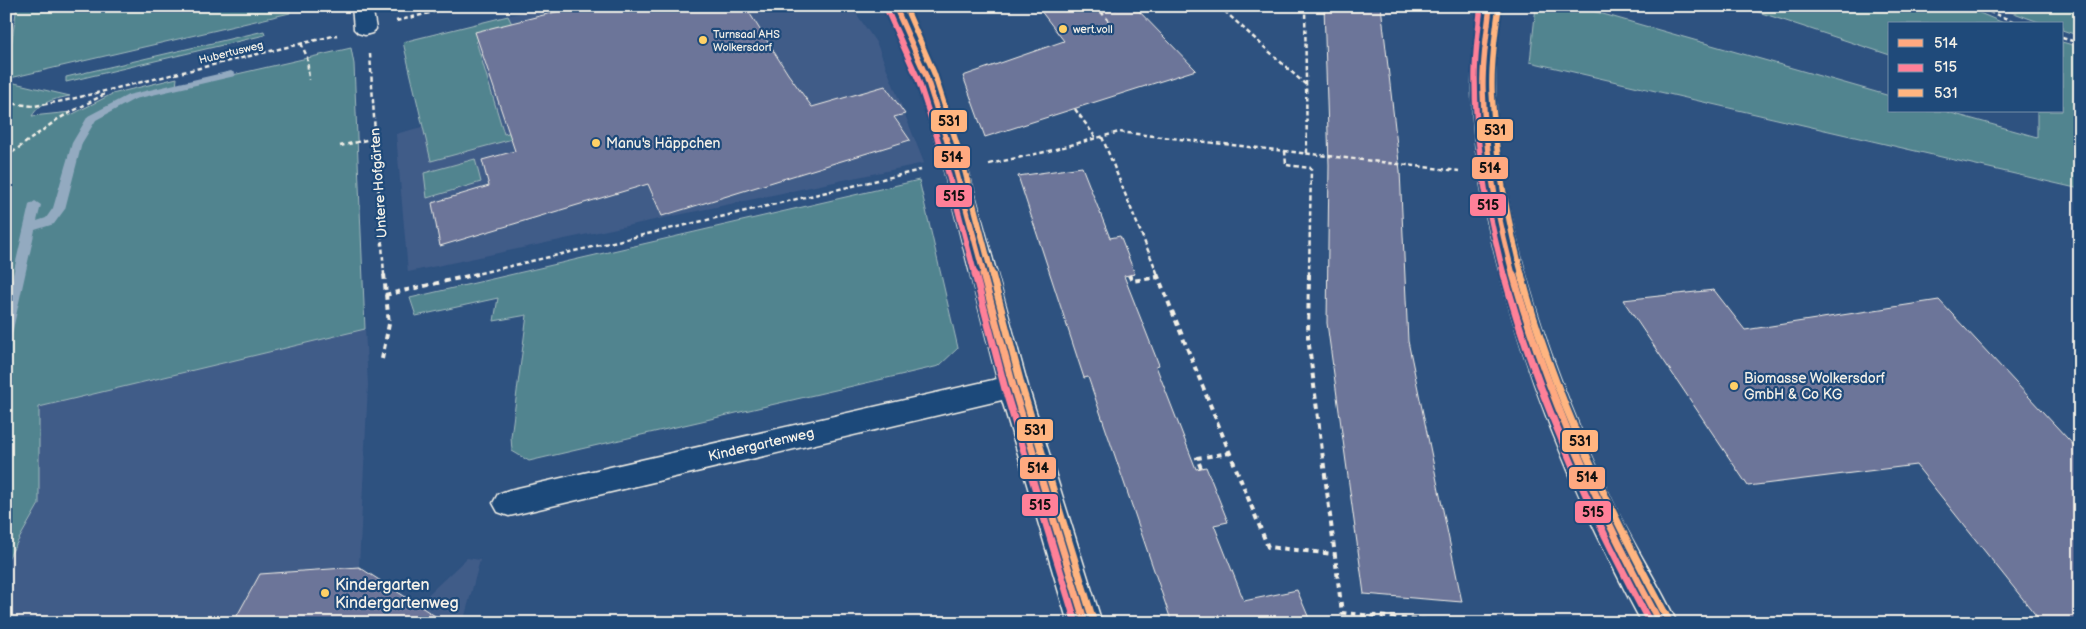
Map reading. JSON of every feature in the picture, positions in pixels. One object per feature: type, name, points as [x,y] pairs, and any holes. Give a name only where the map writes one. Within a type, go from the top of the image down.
[{"type":"street","points":[[362,6],[365,29]]},
{"type":"street","points":[[895,6],[926,76],[955,167],[1014,386],[1084,623]]},
{"type":"street","points":[[1490,6],[1486,32],[1484,113],[1496,207],[1513,279],[1551,396],[1612,535],[1660,623]]},
{"type":"street","name":"Kindergartenweg","points":[[510,503],[1014,386]]},
{"type":"path","name":"Hubertusweg","points":[[6,103],[20,106],[39,105],[112,90],[459,6]]},
{"type":"path","points":[[1096,6],[1114,27]]},
{"type":"path","points":[[1100,12],[1126,6]]},
{"type":"path","points":[[1219,6],[1306,86]]},
{"type":"path","points":[[1305,6],[1307,153]]},
{"type":"path","points":[[1975,6],[2015,22]]},
{"type":"path","name":"Untere Hofgärten","points":[[365,29],[369,38],[385,295],[389,324],[382,359]]},
{"type":"path","points":[[2064,39],[2080,43]]},
{"type":"path","points":[[302,44],[307,57],[309,80]]},
{"type":"path","points":[[6,157],[58,119],[112,90]]},
{"type":"path","points":[[1075,108],[1096,138]]},
{"type":"path","points":[[385,295],[955,167],[1045,152],[1119,132],[1492,174]]},
{"type":"path","points":[[1102,137],[1268,547],[1334,554]]},
{"type":"path","points":[[340,146],[375,138]]},
{"type":"path","points":[[1285,151],[1286,165],[1311,168],[1308,336],[1342,613],[1452,623]]},
{"type":"path","points":[[1130,275],[1132,281],[1158,277]]},
{"type":"path","points":[[1201,468],[1197,458],[1230,453]]},
{"type":"shaded area","points":[[548,6],[851,6],[877,44],[924,163],[408,272],[396,134],[429,125],[408,40]]},
{"type":"shaded area","points":[[365,329],[368,385],[359,567],[418,604],[467,558],[480,560],[463,623],[6,623],[6,562],[39,504],[39,407]]},
{"type":"green space","points":[[17,6],[290,6],[290,13],[6,79]]},
{"type":"green space","points":[[1536,6],[1575,6],[1888,95],[1888,112],[1948,112],[2037,137],[2037,112],[2064,112],[2064,43],[2080,47],[2080,189],[1530,62]]},
{"type":"green space","points":[[1740,6],[1963,6],[2001,22],[1888,22],[1888,54]]},
{"type":"green space","points":[[1995,6],[2080,6],[2080,36],[2064,31],[2064,22],[2039,22]]},
{"type":"green space","points":[[508,16],[516,32],[476,41],[504,134],[528,128],[531,134],[431,161],[403,42]]},
{"type":"green space","points":[[264,31],[265,35],[66,82],[66,77]]},
{"type":"green space","points":[[351,48],[354,64],[365,329],[39,407],[39,504],[6,562],[6,81],[70,96],[44,104],[32,116],[71,112],[69,116],[112,94],[177,78],[176,88]]},
{"type":"green space","points":[[475,159],[481,182],[427,198],[424,173]]},
{"type":"green space","points":[[919,180],[958,348],[939,366],[529,461],[512,451],[511,437],[527,315],[494,321],[498,298],[416,316],[410,298]]},
{"type":"building","points":[[580,6],[745,6],[788,74],[812,107],[885,86],[905,114],[894,117],[910,140],[662,216],[648,184],[440,246],[432,203],[489,186],[482,160],[515,151],[475,32]]},
{"type":"building","points":[[1037,6],[1134,6],[1196,70],[985,137],[963,76],[1064,41]]},
{"type":"building","points":[[1324,6],[1381,6],[1400,171],[1408,341],[1462,602],[1364,594],[1327,323],[1329,165]]},
{"type":"building","points":[[1082,167],[1110,238],[1120,236],[1135,274],[1124,276],[1159,365],[1156,366],[1196,469],[1206,467],[1228,522],[1214,525],[1244,601],[1297,590],[1311,623],[1172,623],[1088,377],[1084,378],[1018,176]]},
{"type":"building","points":[[1714,290],[1745,330],[1939,300],[2080,452],[2080,623],[2042,623],[1916,465],[1748,486],[1623,300]]},
{"type":"building","name":"Kindergarten Kindergartenweg","points":[[359,567],[446,623],[233,623],[260,574]]},
{"type":"waterway","points":[[30,228],[50,221],[59,209],[77,143],[92,118],[132,97],[231,74]]},
{"type":"waterway","points":[[6,334],[35,205]]},
{"type":"transit line","name":"514","points":[[895,6],[926,76],[954,163],[1013,386],[1085,623]]},
{"type":"transit line","name":"531","points":[[905,6],[934,73],[962,160],[1021,384],[1093,620]]},
{"type":"transit line","name":"515","points":[[1481,6],[1476,47],[1476,118],[1488,205],[1501,262],[1530,359],[1560,436],[1593,512],[1650,623]]},
{"type":"transit line","name":"514","points":[[1490,6],[1485,47],[1484,118],[1496,204],[1509,260],[1538,355],[1568,434],[1620,548],[1660,623]]},
{"type":"transit line","name":"531","points":[[1499,7],[1494,48],[1492,90],[1497,158],[1509,226],[1527,295],[1549,363],[1575,431],[1604,496],[1668,619]]},
{"type":"transit line","name":"515","points":[[887,10],[918,79],[946,165],[1005,389],[1076,623]]},
{"type":"place","name":"wert.voll","points":[[1063,29]]},
{"type":"place","name":"Turnsaal AHS Wolkersdorf","points":[[703,40]]},
{"type":"place","name":"Manu's Häppchen","points":[[596,143]]},
{"type":"place","name":"Biomasse Wolkersdorf GmbH & Co KG","points":[[1734,386]]},
{"type":"place","name":"Kindergarten Kindergartenweg","points":[[325,593]]}]
